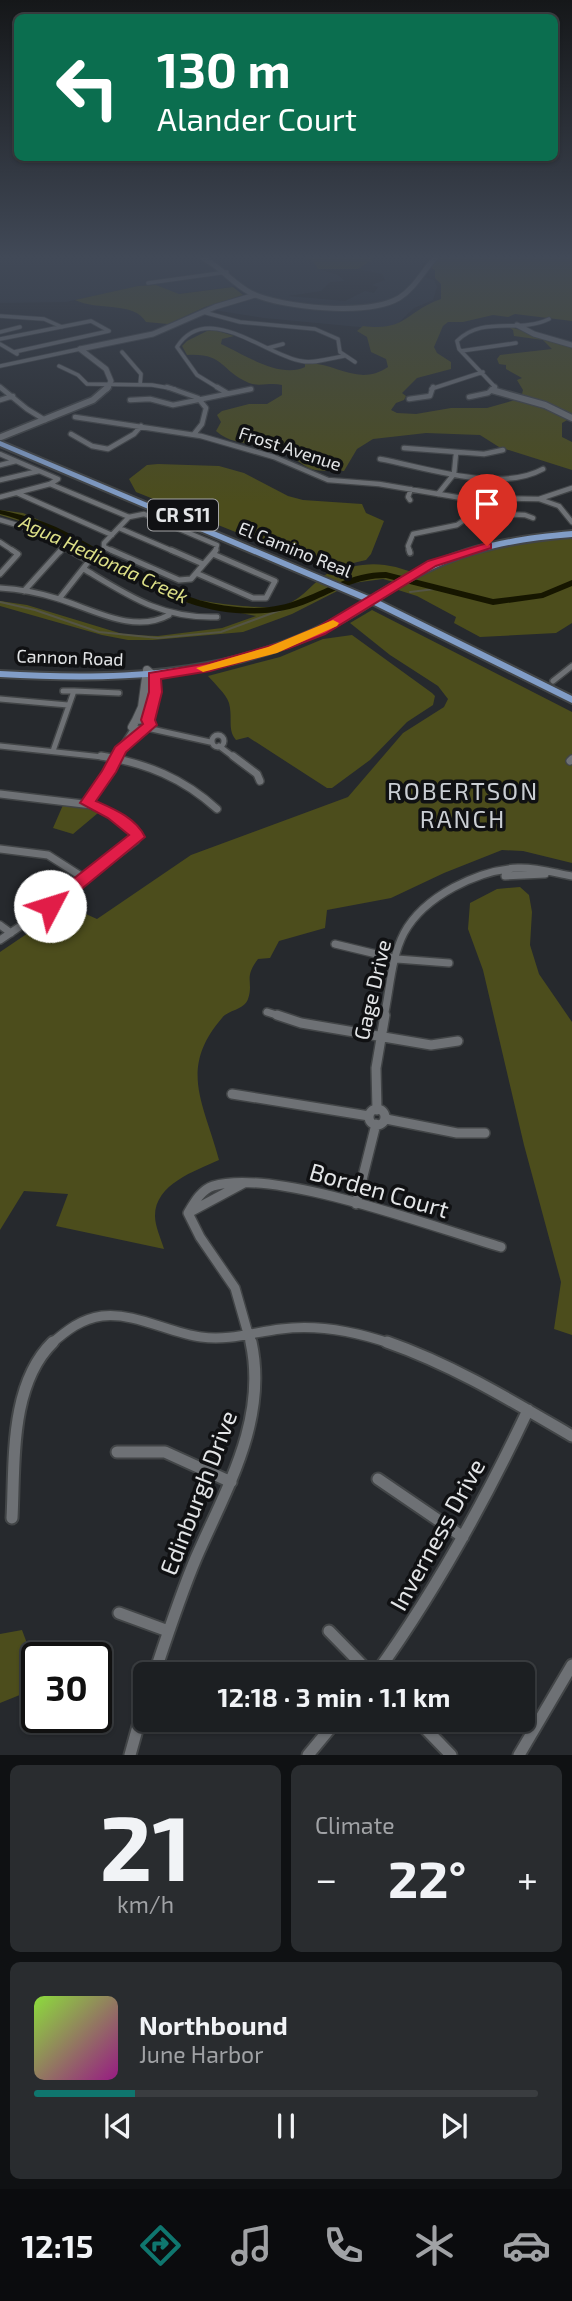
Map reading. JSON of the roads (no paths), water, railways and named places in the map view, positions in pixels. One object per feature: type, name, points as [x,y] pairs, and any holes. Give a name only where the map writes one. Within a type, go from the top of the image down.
[{"type":"main road","name":"El Camino Real","points":[[0,438],[74,476],[454,630],[572,691]]},
{"type":"main road","name":"Cannon Road","points":[[0,674],[85,679],[148,674],[201,663],[268,645],[327,619],[437,556],[487,541],[572,532]]},
{"type":"main road","name":"El Camino Real","points":[[370,596],[572,700]]},
{"type":"main road","name":"Cannon Road","points":[[0,667],[148,674]]},
{"type":"street","points":[[13,352],[68,340]]},
{"type":"street","points":[[0,366],[119,340]]},
{"type":"street","points":[[184,340],[177,348],[197,375],[227,393]]},
{"type":"street","points":[[250,340],[299,361],[344,356],[355,362]]},
{"type":"street","points":[[338,340],[344,356]]},
{"type":"street","points":[[458,340],[457,344],[461,351],[494,382],[495,387],[492,390]]},
{"type":"street","points":[[0,342],[27,360]]},
{"type":"street","points":[[461,351],[516,343]]},
{"type":"street","points":[[267,349],[283,344]]},
{"type":"street","points":[[0,438],[93,400],[105,392],[110,384],[108,372],[80,349]]},
{"type":"street","points":[[122,352],[141,374],[141,385]]},
{"type":"street","points":[[59,366],[78,375],[84,383],[177,388],[200,399],[206,411],[202,424],[194,434]]},
{"type":"street","points":[[409,399],[426,399],[430,396],[431,388],[437,385],[483,372]]},
{"type":"street","points":[[0,387],[29,412],[45,420]]},
{"type":"street","points":[[130,400],[150,399],[173,405],[251,389]]},
{"type":"street","points":[[469,397],[492,390],[545,405],[572,418]]},
{"type":"street","points":[[0,400],[13,396]]},
{"type":"street","name":"Frost Avenue","points":[[75,417],[194,434],[274,457],[328,480],[471,498],[539,499]]},
{"type":"street","points":[[72,435],[92,446],[108,449],[134,434],[141,426]]},
{"type":"street","points":[[404,448],[484,454],[503,450]]},
{"type":"street","points":[[438,494],[454,474],[456,453]]},
{"type":"street","points":[[0,454],[58,479],[50,484],[0,496]]},
{"type":"street","points":[[380,460],[504,480],[528,477],[543,469]]},
{"type":"street","points":[[0,465],[17,461]]},
{"type":"street","points":[[0,480],[40,471]]},
{"type":"street","points":[[50,484],[129,517],[144,514],[217,545],[218,548],[196,573],[187,580],[179,580],[104,547],[104,543],[129,517]]},
{"type":"street","points":[[539,499],[572,488]]},
{"type":"street","points":[[410,500],[408,497],[411,489]]},
{"type":"street","points":[[17,493],[112,535]]},
{"type":"street","points":[[410,553],[408,546],[412,534],[458,526],[471,513],[471,498]]},
{"type":"street","points":[[539,499],[559,506],[572,522]]},
{"type":"street","points":[[471,513],[533,517]]},
{"type":"street","points":[[0,520],[31,529],[89,561],[59,599]]},
{"type":"street","points":[[119,528],[204,562]]},
{"type":"street","points":[[0,542],[18,554],[0,574]]},
{"type":"street","points":[[24,591],[64,547]]},
{"type":"street","points":[[196,573],[253,598],[266,598],[275,585],[275,581],[213,554]]},
{"type":"street","points":[[84,569],[169,615]]},
{"type":"street","points":[[0,588],[59,599],[124,621],[155,621],[169,615],[217,617]]},
{"type":"street","points":[[553,681],[572,666]]},
{"type":"street","points":[[87,803],[118,754],[143,725],[148,674]]},
{"type":"street","points":[[63,691],[119,693]]},
{"type":"street","points":[[53,751],[63,729],[63,718],[74,691]]},
{"type":"street","points":[[0,699],[68,705]]},
{"type":"street","points":[[143,725],[199,739],[211,740],[219,736],[225,738],[225,743],[219,746],[257,774],[260,781]]},
{"type":"street","points":[[0,746],[118,754],[161,771],[206,797],[217,809]]},
{"type":"street","points":[[0,794],[87,803],[113,815],[135,831],[138,837],[50,906],[0,940]]},
{"type":"street","points":[[0,849],[48,855],[84,878]]},
{"type":"street","name":"Gage Drive","points":[[373,1113],[380,1036],[405,931],[417,913],[453,888],[482,878],[513,873],[524,877],[549,873],[572,876]]},
{"type":"street","points":[[0,925],[11,933]]},
{"type":"street","points":[[335,944],[397,959],[449,963]]},
{"type":"street","points":[[267,1012],[301,1024],[431,1045],[458,1041]]},
{"type":"street","points":[[232,1094],[382,1112],[386,1119]]},
{"type":"street","points":[[373,1113],[371,1122],[376,1124],[386,1119],[457,1133],[485,1133]]},
{"type":"street","points":[[356,1204],[376,1124]]},
{"type":"street","name":"Borden Court","points":[[188,1213],[223,1188],[244,1183],[295,1189],[356,1204],[501,1247]]},
{"type":"street","name":"Edinburgh Drive","points":[[158,1662],[197,1557],[231,1482],[246,1441],[256,1399],[250,1332],[227,1273],[194,1231],[188,1213]]},
{"type":"street","points":[[12,1518],[25,1390],[30,1372],[40,1356],[61,1335],[89,1320],[117,1315],[138,1318],[199,1337],[293,1326],[349,1333],[410,1350],[454,1367],[572,1436]]},
{"type":"street","name":"Inverness Drive","points":[[384,1662],[408,1631],[463,1537],[497,1476],[528,1410]]},
{"type":"street","points":[[117,1452],[165,1452],[231,1482]]},
{"type":"street","points":[[378,1479],[463,1537]]},
{"type":"street","points":[[119,1613],[168,1632]]},
{"type":"street","points":[[329,1631],[361,1662]]},
{"type":"street","points":[[519,1755],[572,1664]]},
{"type":"street","points":[[130,1755],[136,1732]]},
{"type":"street","points":[[308,1755],[327,1732]]},
{"type":"street","points":[[429,1732],[451,1755]]},
{"type":"waterway","name":"Agua Hedionda Creek","points":[[0,512],[27,518],[53,529],[159,588],[186,600],[224,609],[260,611],[284,607],[307,600],[345,582],[374,575],[386,575],[493,602],[543,595],[572,583]]},
{"type":"waterway","points":[[410,592],[435,589]]},
{"type":"waterway","points":[[0,602],[35,610],[99,632],[158,638],[221,632],[289,607]]},
{"type":"district","name":"ROBERTSON RANCH","points":[[463,806]]}]
